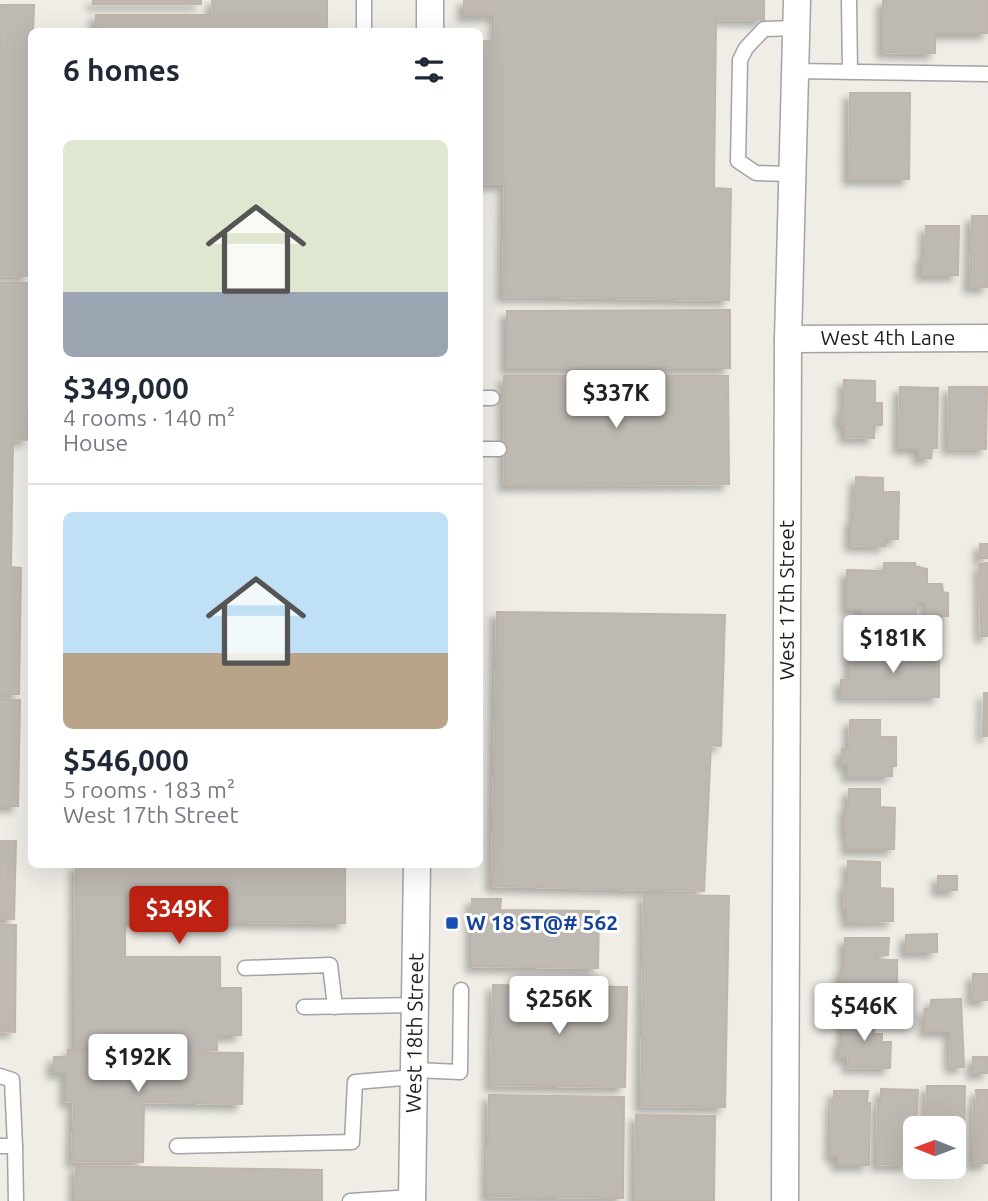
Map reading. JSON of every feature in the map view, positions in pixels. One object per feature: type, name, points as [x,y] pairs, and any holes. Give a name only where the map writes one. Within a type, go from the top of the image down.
[{"type":"street","points":[[430,0],[430,28]]},
{"type":"street","name":"West 17th Street","points":[[785,1201],[788,339],[797,0]]},
{"type":"street","name":"West 4th Lane","points":[[788,339],[988,338]]},
{"type":"street","name":"West 18th Street","points":[[412,1199],[417,868]]},
{"type":"lane","points":[[364,0],[364,28]]},
{"type":"lane","points":[[849,0],[850,72]]},
{"type":"lane","points":[[793,174],[756,173],[738,161],[740,60],[746,48],[764,29],[797,28]]},
{"type":"lane","points":[[796,71],[988,74]]},
{"type":"lane","points":[[483,449],[499,449]]},
{"type":"lane","points":[[245,968],[330,965],[335,1007]]},
{"type":"lane","points":[[177,1146],[352,1142],[355,1082],[415,1074],[460,1072],[461,990]]},
{"type":"lane","points":[[304,1007],[416,1005]]},
{"type":"lane","points":[[0,1076],[12,1080],[8,1146],[16,1201]]},
{"type":"lane","points":[[350,1201],[412,1199]]},
{"type":"building","points":[[93,0],[201,0],[201,4],[93,4]]},
{"type":"building","points":[[212,0],[327,0],[327,28],[96,28],[96,15],[213,15]]},
{"type":"building","points":[[464,0],[764,0],[764,20],[716,19],[714,188],[731,189],[729,300],[503,296],[505,184],[483,183],[483,41],[495,41],[496,15],[464,15]]},
{"type":"building","points":[[883,0],[988,0],[988,33],[935,33],[935,53],[883,52]]},
{"type":"building","points":[[0,5],[34,5],[33,28],[28,28],[28,276],[0,275]]},
{"type":"building","points":[[850,93],[910,93],[909,179],[849,179]]},
{"type":"building","points":[[972,216],[988,216],[988,287],[970,287]]},
{"type":"building","points":[[926,226],[959,226],[958,275],[922,275]]},
{"type":"building","points":[[0,283],[28,283],[28,440],[13,439],[11,567],[21,568],[19,694],[0,694]]},
{"type":"building","points":[[730,310],[730,368],[507,368],[507,311]]},
{"type":"building","points":[[504,376],[728,376],[729,484],[505,485]]},
{"type":"building","points":[[844,380],[875,381],[875,403],[882,403],[882,425],[874,425],[874,438],[845,437],[845,424],[841,424]]},
{"type":"building","points":[[900,387],[938,388],[937,448],[932,448],[931,458],[919,458],[919,448],[899,448]]},
{"type":"building","points":[[949,387],[987,387],[986,449],[948,448]]},
{"type":"building","points":[[856,477],[883,478],[883,492],[899,492],[898,539],[885,539],[885,546],[851,545]]},
{"type":"building","points":[[980,544],[988,544],[988,558],[980,558]]},
{"type":"building","points":[[884,563],[915,563],[915,566],[927,569],[927,584],[942,584],[943,592],[948,593],[948,616],[926,616],[926,602],[916,602],[916,639],[862,638],[862,609],[847,609],[847,570],[884,571]]},
{"type":"building","points":[[988,563],[988,636],[981,636],[980,564]]},
{"type":"building","points":[[497,612],[725,615],[721,746],[711,745],[704,891],[492,886]]},
{"type":"building","points":[[850,653],[939,654],[939,697],[841,696],[841,680],[850,680]]},
{"type":"building","points":[[984,693],[988,693],[988,736],[983,736]]},
{"type":"building","points":[[0,700],[20,700],[18,806],[0,806]]},
{"type":"building","points":[[850,720],[880,720],[880,737],[896,737],[896,766],[892,766],[892,776],[848,776],[848,764],[842,764],[842,749],[849,749]]},
{"type":"building","points":[[849,789],[880,789],[880,807],[895,808],[894,849],[847,849],[845,808],[848,809]]},
{"type":"building","points":[[0,841],[16,841],[14,919],[0,919]]},
{"type":"building","points":[[848,861],[880,862],[880,888],[893,889],[893,921],[847,922],[844,896],[845,884],[848,884]]},
{"type":"building","points":[[76,868],[345,868],[345,923],[125,921],[125,957],[220,957],[220,988],[241,988],[241,1035],[217,1035],[217,1050],[75,1049]]},
{"type":"building","points":[[938,876],[957,876],[957,890],[938,890]]},
{"type":"building","points":[[644,895],[729,896],[725,1107],[641,1106]]},
{"type":"building","points":[[472,899],[501,899],[500,910],[599,911],[598,968],[472,966]]},
{"type":"building","points":[[0,925],[16,925],[15,1032],[0,1031]]},
{"type":"building","points":[[937,934],[937,952],[906,952],[906,935]]},
{"type":"building","points":[[845,938],[889,938],[888,955],[875,955],[875,960],[897,960],[897,983],[841,982],[841,969],[845,969]]},
{"type":"building","points":[[973,974],[988,974],[988,1000],[972,1000]]},
{"type":"building","points":[[493,985],[627,987],[625,1087],[491,1085]]},
{"type":"building","points":[[961,999],[964,1067],[951,1067],[950,1031],[925,1031],[925,1009],[931,1009],[931,1000]]},
{"type":"building","points":[[844,1013],[875,1013],[874,1034],[882,1034],[882,1042],[891,1042],[890,1068],[848,1067],[849,1057],[840,1057]]},
{"type":"building","points":[[68,1050],[243,1053],[242,1104],[144,1102],[143,1162],[72,1161],[74,1102],[66,1101],[66,1072],[53,1072],[54,1057],[68,1057]]},
{"type":"building","points":[[973,1057],[988,1057],[988,1073],[973,1073]]},
{"type":"building","points":[[927,1086],[965,1086],[965,1116],[926,1116]]},
{"type":"building","points":[[881,1089],[918,1090],[917,1116],[903,1116],[903,1165],[877,1164],[878,1102],[881,1102]]},
{"type":"building","points":[[976,1090],[988,1090],[988,1163],[973,1164],[974,1101],[977,1101]]},
{"type":"building","points":[[834,1091],[868,1091],[869,1165],[838,1165],[838,1156],[831,1156]]},
{"type":"building","points":[[489,1095],[624,1097],[623,1198],[487,1196]]},
{"type":"building","points":[[636,1115],[715,1116],[714,1201],[635,1201]]},
{"type":"building","points":[[76,1166],[322,1170],[322,1201],[75,1201]]},
{"type":"place","name":"W 18 ST@# 562","points":[[452,923]]}]
